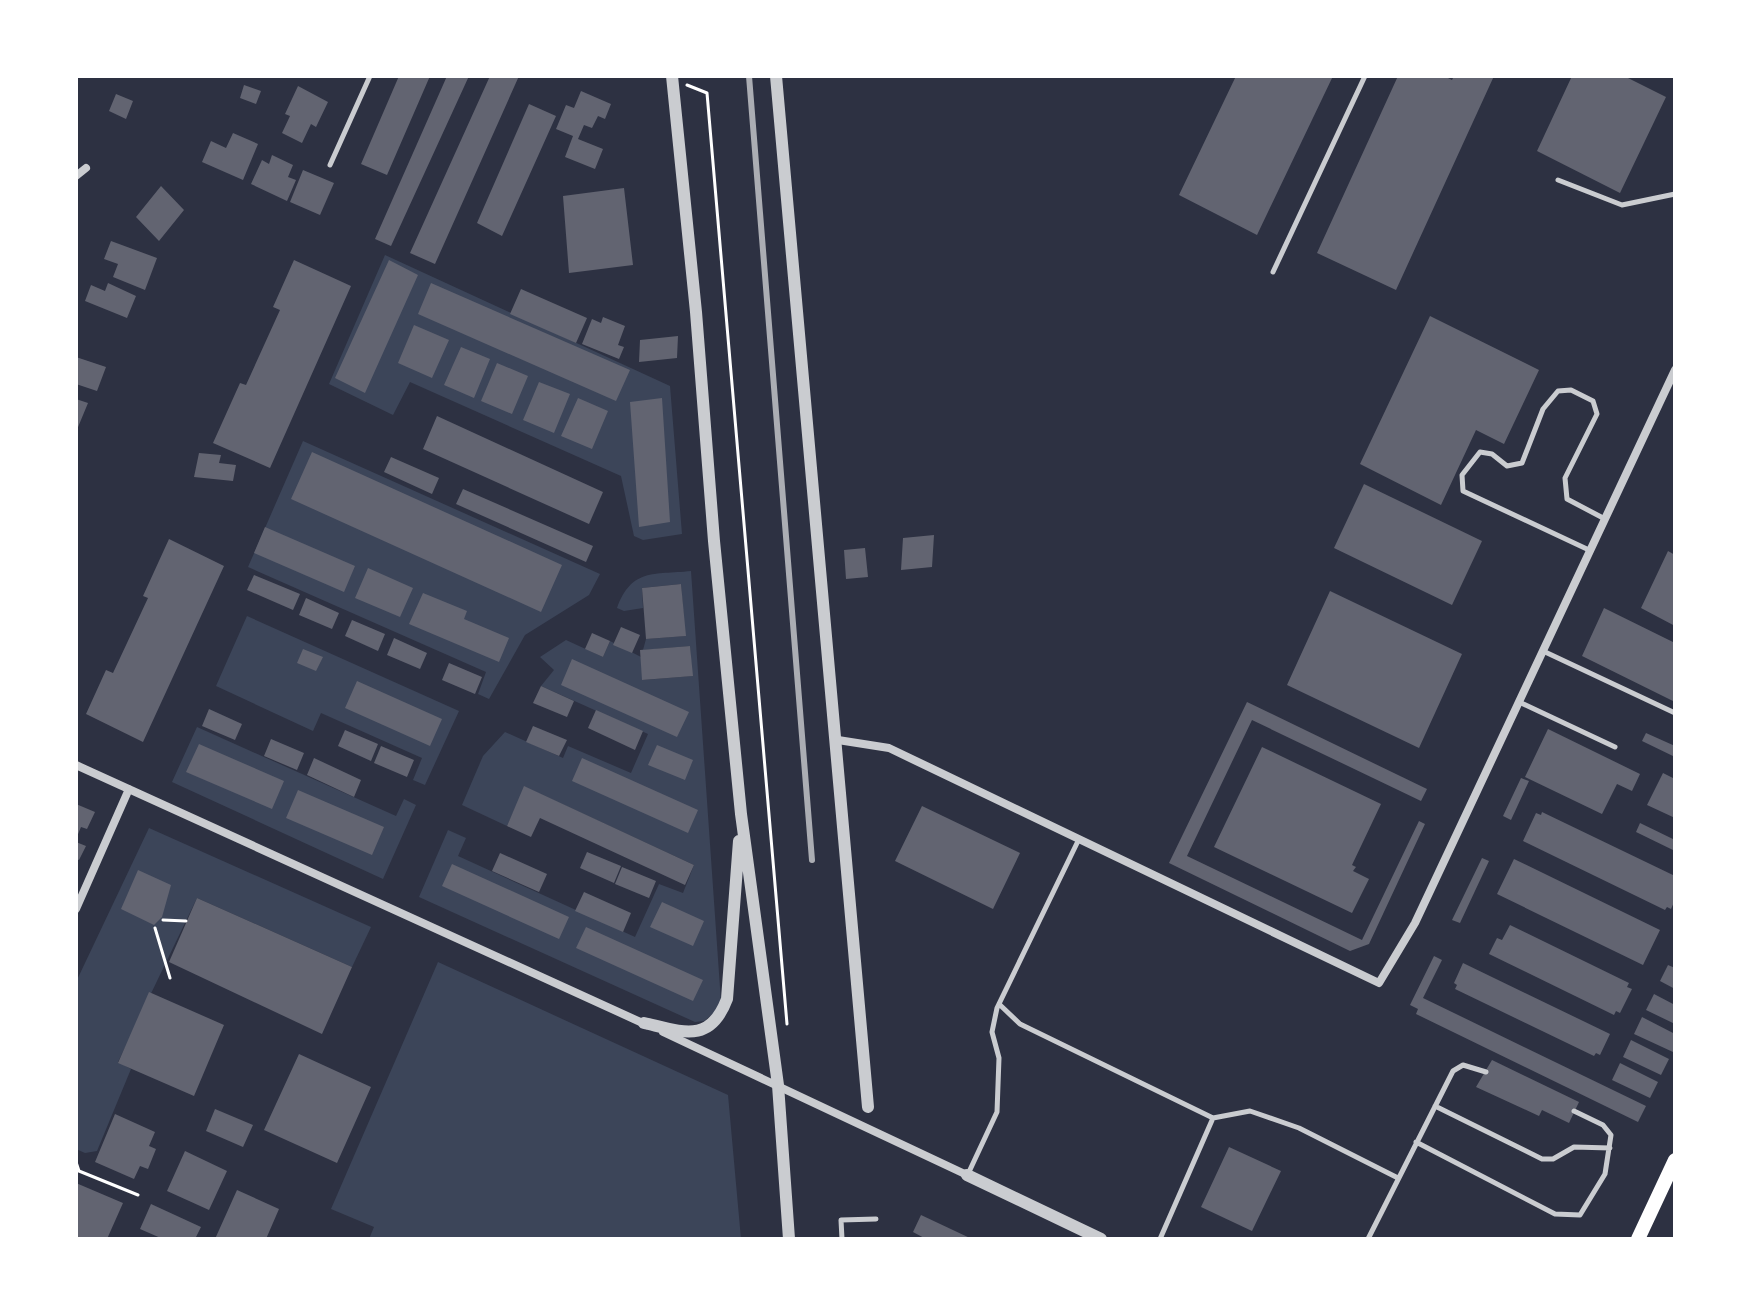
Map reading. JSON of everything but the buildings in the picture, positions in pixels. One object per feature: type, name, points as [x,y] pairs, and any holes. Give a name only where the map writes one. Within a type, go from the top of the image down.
[{"type":"main road","points":[[1638,1239],[1675,1160]]},
{"type":"street","points":[[776,76],[797,334],[838,740],[868,1107]]},
{"type":"street","points":[[670,77],[741,814],[778,1085],[789,1239]]},
{"type":"street","points":[[76,176],[86,168]]},
{"type":"street","points":[[838,740],[889,748],[1379,983],[1415,923],[1675,370]]},
{"type":"street","points":[[76,765],[644,1023],[1101,1239]]},
{"type":"street","points":[[76,909],[129,789]]},
{"type":"street","points":[[644,1023],[697,1032],[715,1023],[721,1015],[727,999],[741,814]]},
{"type":"lane","points":[[330,165],[370,76]]},
{"type":"lane","points":[[1273,272],[1365,76]]},
{"type":"lane","points":[[1558,180],[1622,205],[1675,194]]},
{"type":"lane","points":[[1590,551],[1463,491],[1462,475],[1480,452],[1492,454],[1507,466],[1522,463],[1543,409],[1558,391],[1571,390],[1593,401],[1597,414],[1565,478],[1564,489],[1572,505],[1605,519]]},
{"type":"lane","points":[[1543,651],[1675,713]]},
{"type":"lane","points":[[1519,702],[1615,747]]},
{"type":"lane","points":[[967,1175],[997,1112],[999,1058],[992,1032],[999,1004],[1079,839]]},
{"type":"lane","points":[[999,1004],[1020,1024],[1213,1118],[1250,1111],[1299,1128],[1398,1178]]},
{"type":"lane","points":[[1368,1239],[1453,1071],[1463,1065],[1486,1072]]},
{"type":"lane","points":[[1435,1106],[1542,1159],[1553,1159],[1574,1147],[1610,1148]]},
{"type":"lane","points":[[1416,1142],[1566,1217],[1580,1215],[1605,1174],[1611,1135],[1603,1125],[1574,1111]]},
{"type":"lane","points":[[1160,1239],[1213,1118]]},
{"type":"lane","points":[[842,1239],[841,1220],[876,1219]]},
{"type":"path","points":[[670,77],[707,93],[788,1036]]},
{"type":"path","points":[[163,920],[186,921]]},
{"type":"path","points":[[155,928],[170,978]]},
{"type":"path","points":[[76,1162],[78,1171],[138,1195]]},
{"type":"shaded area","points":[[385,255],[670,386],[682,534],[643,540],[634,536],[621,476],[410,382],[393,415],[329,384]]},
{"type":"shaded area","points":[[303,441],[600,574],[589,595],[525,635],[489,699],[478,694],[486,672],[248,567]]},
{"type":"shaded area","points":[[691,571],[721,1002],[719,1009],[704,1021],[695,1022],[419,897],[448,830],[466,838],[458,856],[635,937],[659,884],[683,893],[694,865],[525,787],[507,826],[462,805],[483,756],[505,732],[563,758],[568,746],[631,773],[648,734],[541,686],[554,670],[540,657],[566,640],[603,657],[610,641],[641,657],[643,680],[692,676],[690,646],[643,650],[646,639],[685,636],[681,584],[642,588],[643,608],[624,611],[617,608],[630,586],[645,576]]},
{"type":"shaded area","points":[[247,616],[459,711],[425,785],[413,780],[422,758],[321,713],[313,731],[216,686]]},
{"type":"shaded area","points":[[197,727],[396,816],[404,799],[416,805],[383,879],[172,782]]},
{"type":"shaded area","points":[[149,828],[371,927],[352,967],[197,898],[118,1062],[131,1069],[97,1151],[85,1153],[76,1149],[76,982]]},
{"type":"shaded area","points":[[438,962],[728,1095],[741,1239],[369,1239],[374,1227],[331,1209]]},
{"type":"railway","points":[[749,76],[812,860]]}]
